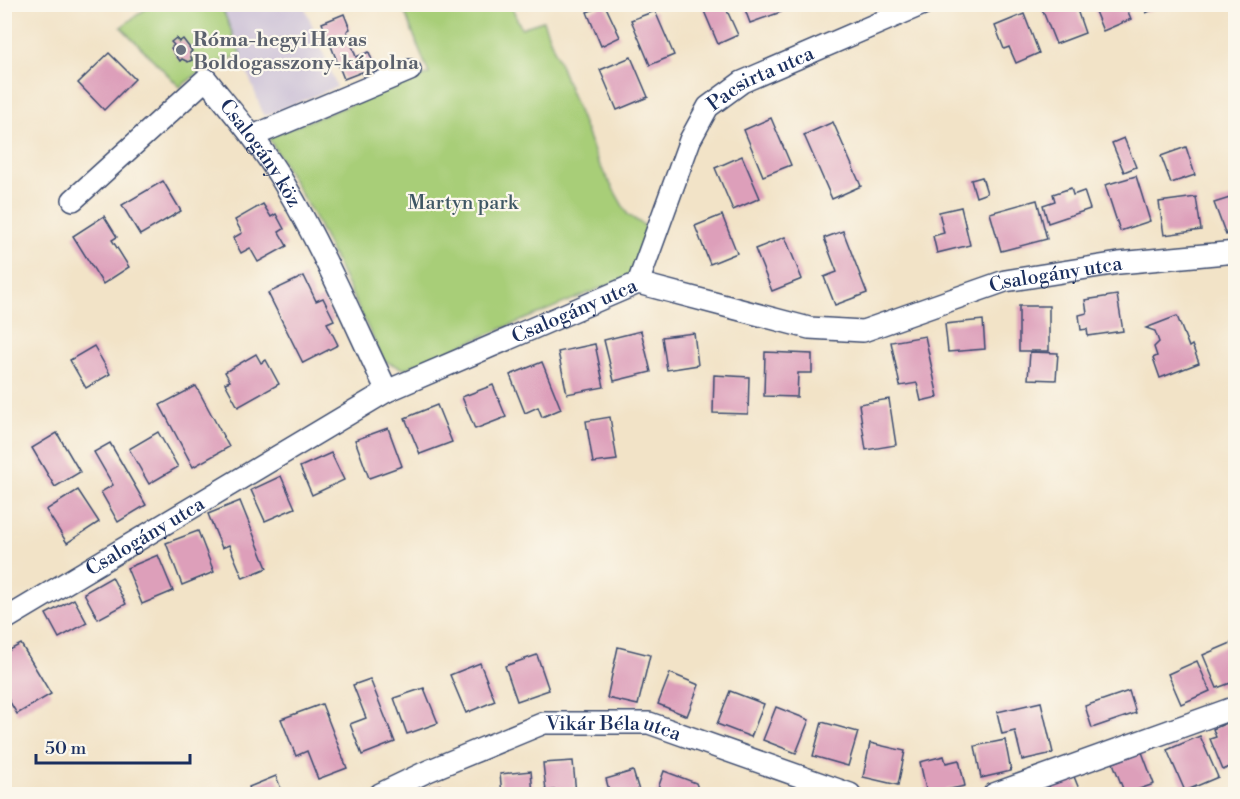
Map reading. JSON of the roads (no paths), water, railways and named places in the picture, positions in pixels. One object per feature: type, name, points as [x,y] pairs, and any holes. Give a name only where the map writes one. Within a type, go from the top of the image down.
[{"type":"street","name":"Pacsirta utca","points":[[638,282],[690,140],[708,107],[742,82],[923,4]]},
{"type":"street","points":[[253,136],[410,70]]},
{"type":"street","name":"Csalogány köz","points":[[73,200],[206,79],[253,136],[286,185],[387,391]]},
{"type":"street","name":"Csalogány utca","points":[[4,620],[387,391],[638,282],[809,328],[863,331],[1005,281],[1119,262],[1236,252]]},
{"type":"street","points":[[994,795],[1236,707]]},
{"type":"street","name":"Vikár Béla utca","points":[[380,795],[428,771],[544,723],[649,723],[850,795]]},
{"type":"place","name":"Róma-hegyi Havas Boldogasszony-kápolna","points":[[181,50]]},
{"type":"park label","name":"Martyn park","points":[[463,202]]}]
